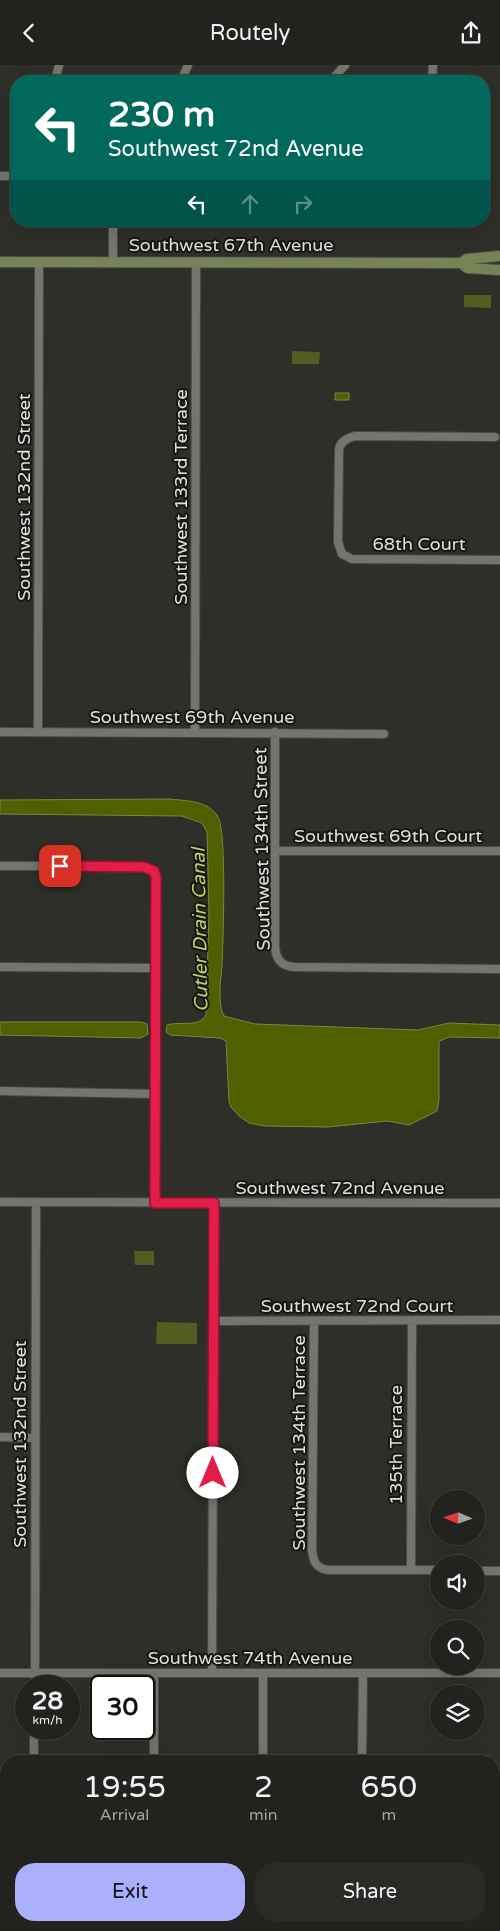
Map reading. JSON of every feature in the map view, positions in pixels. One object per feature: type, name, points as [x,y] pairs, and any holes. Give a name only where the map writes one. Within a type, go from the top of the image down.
[{"type":"main road","name":"Southwest 67th Avenue","points":[[0,262],[461,263],[467,259],[500,255]]},
{"type":"main road","name":"Southwest 67th Avenue","points":[[461,263],[467,268],[500,270]]},
{"type":"street","points":[[336,75],[345,65]]},
{"type":"street","points":[[113,227],[114,261]]},
{"type":"street","name":"Southwest 132nd Street","points":[[38,732],[39,261]]},
{"type":"street","name":"Southwest 133rd Terrace","points":[[195,732],[196,262]]},
{"type":"street","name":"68th Court","points":[[495,437],[355,436],[346,439],[339,446],[338,542],[343,555],[352,559],[500,560]]},
{"type":"street","name":"Southwest 69th Avenue","points":[[0,732],[384,734]]},
{"type":"street","name":"Southwest 134th Street","points":[[275,732],[275,947],[277,957],[282,963],[294,967],[500,969]]},
{"type":"street","name":"Southwest 69th Court","points":[[275,851],[500,851]]},
{"type":"street","points":[[0,866],[139,866],[148,868],[155,873],[155,1203]]},
{"type":"street","points":[[0,967],[156,968]]},
{"type":"street","points":[[0,1091],[156,1093]]},
{"type":"street","name":"Southwest 72nd Avenue","points":[[0,1202],[500,1203]]},
{"type":"street","name":"Southwest 132nd Street","points":[[34,1673],[36,1202]]},
{"type":"street","points":[[212,1673],[214,1203]]},
{"type":"street","name":"Southwest 72nd Court","points":[[213,1321],[500,1320]]},
{"type":"street","name":"Southwest 134th Terrace","points":[[314,1321],[312,1553],[316,1565],[328,1570],[411,1570]]},
{"type":"street","name":"135th Terrace","points":[[411,1570],[412,1321]]},
{"type":"street","points":[[0,1437],[35,1438]]},
{"type":"street","points":[[411,1570],[430,1570]]},
{"type":"street","points":[[485,1571],[500,1571]]},
{"type":"street","name":"Southwest 74th Avenue","points":[[0,1673],[500,1673]]},
{"type":"street","points":[[154,1673],[154,1755]]},
{"type":"street","points":[[263,1673],[263,1755]]},
{"type":"street","points":[[362,1755],[363,1673]]},
{"type":"street","points":[[34,1740],[34,1755]]},
{"type":"shaded area","points":[[464,295],[491,295],[491,308],[464,307]]},
{"type":"shaded area","points":[[292,351],[320,352],[319,364],[292,364]]},
{"type":"shaded area","points":[[335,393],[349,393],[349,400],[335,400]]},
{"type":"shaded area","points":[[169,799],[196,802],[209,807],[218,817],[221,827],[224,889],[220,999],[224,1016],[255,1024],[418,1030],[449,1023],[500,1025],[500,1038],[450,1037],[439,1041],[439,1100],[437,1111],[409,1125],[387,1121],[328,1127],[265,1126],[249,1123],[239,1116],[231,1107],[229,1101],[226,1041],[220,1038],[170,1035],[166,1032],[167,1025],[194,1023],[203,1019],[206,1015],[209,914],[207,832],[202,823],[182,816],[0,814],[0,800]]},
{"type":"shaded area","points":[[0,1022],[141,1022],[147,1024],[148,1034],[141,1038],[0,1035]]},
{"type":"shaded area","points":[[134,1251],[154,1251],[154,1265],[135,1265]]},
{"type":"shaded area","points":[[157,1322],[197,1323],[197,1344],[156,1344]]},
{"type":"route","points":[[60,866],[144,867],[154,871],[156,877],[155,1203],[214,1203],[213,1473]]},
{"type":"water label","name":"Cutler Drain Canal","points":[[200,930]]}]
